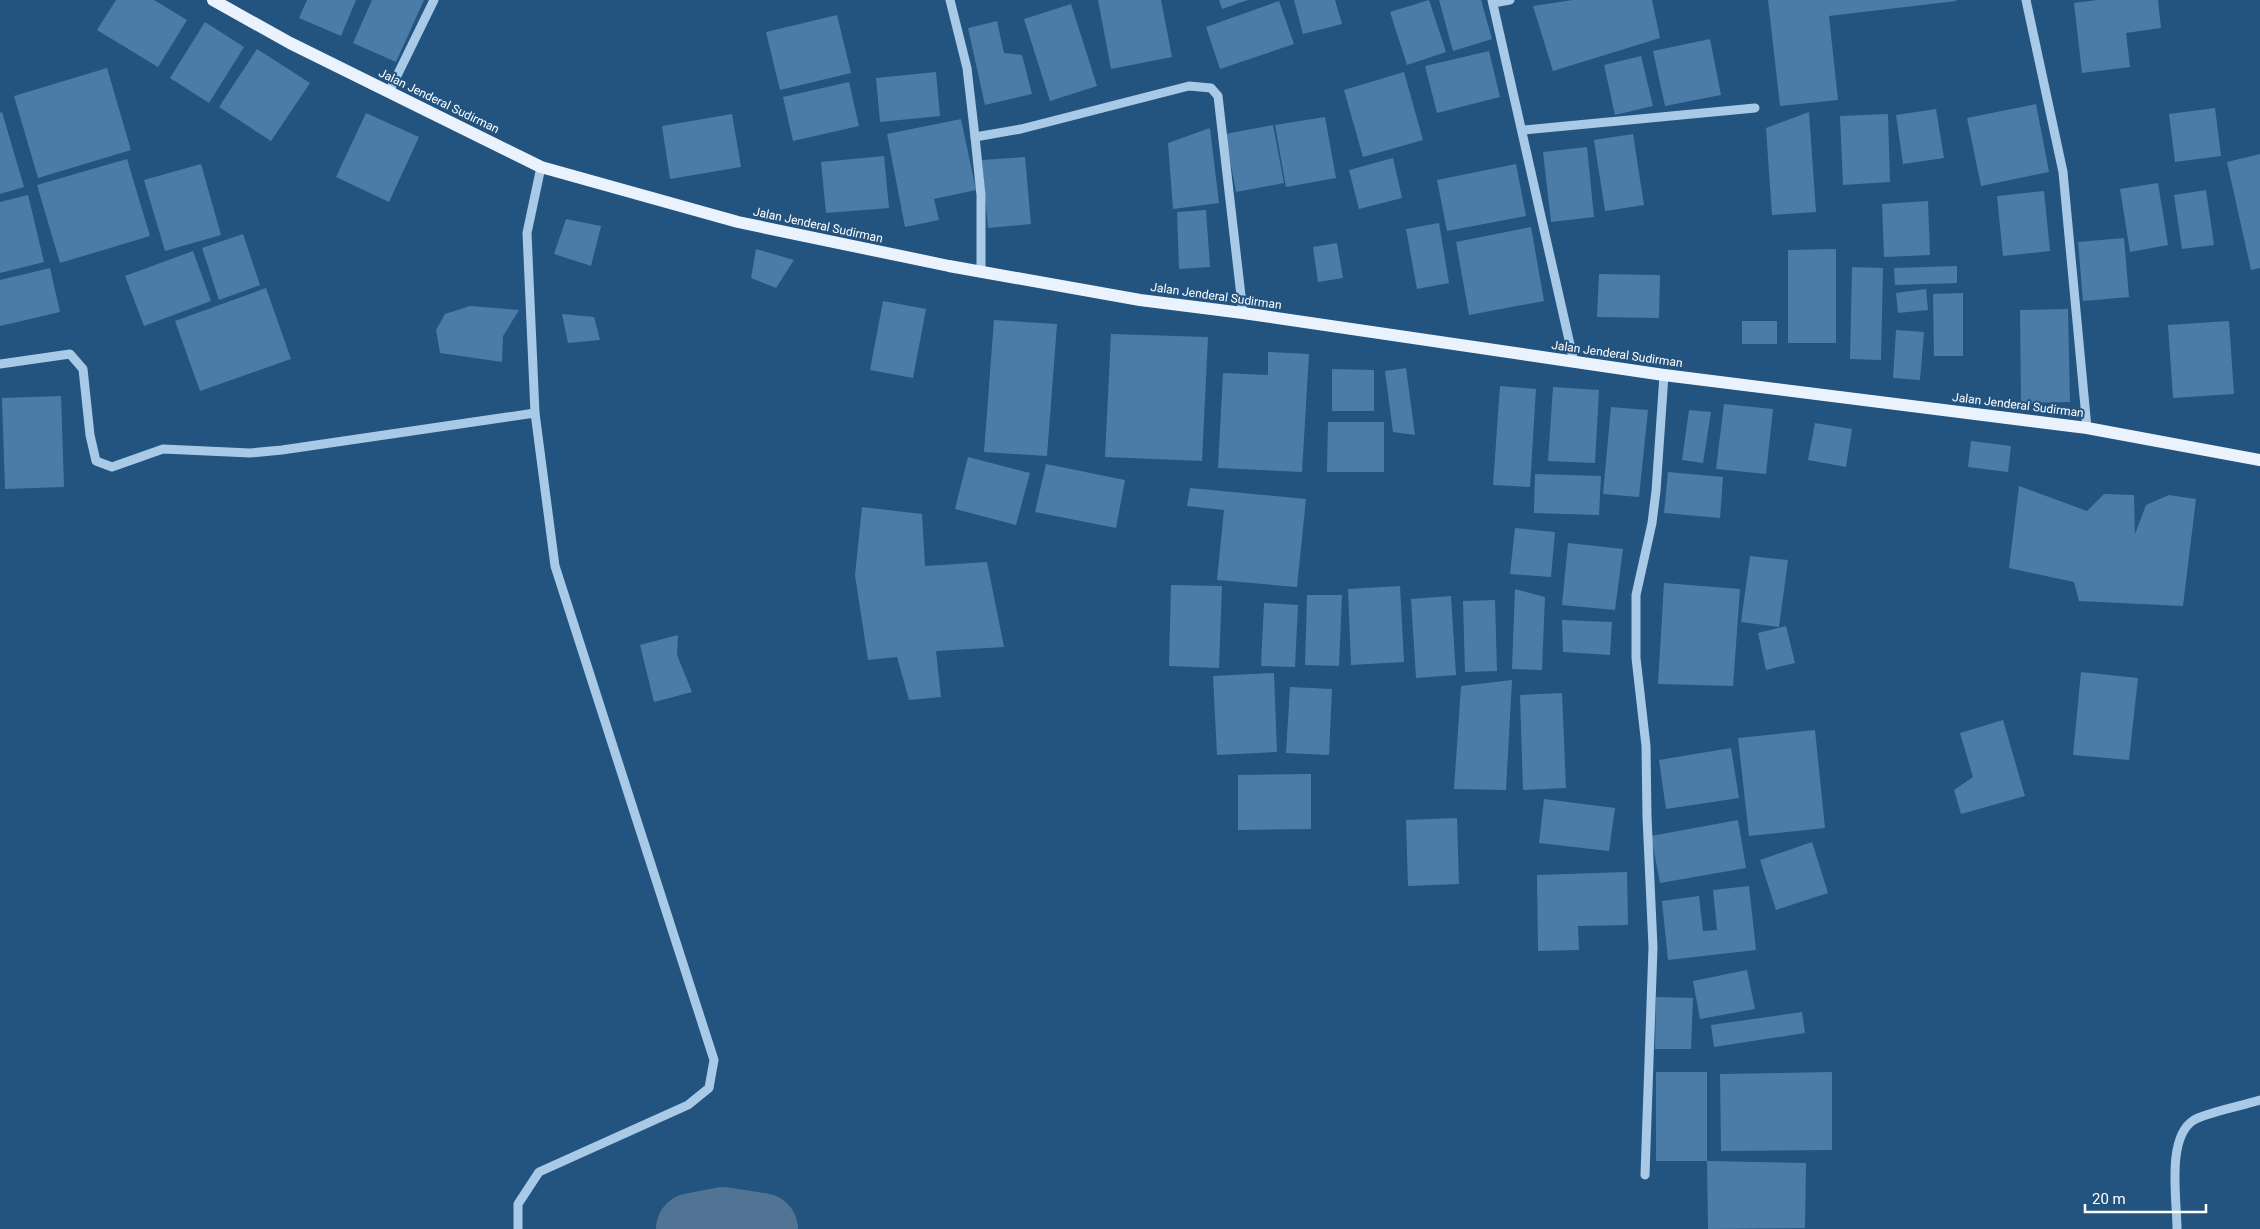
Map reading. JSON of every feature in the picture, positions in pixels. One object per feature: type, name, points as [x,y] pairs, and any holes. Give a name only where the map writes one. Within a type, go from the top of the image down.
[{"type":"main road","name":"Jalan Jenderal Sudirman","points":[[213,0],[290,43],[541,167],[738,222],[981,272],[1140,300],[1244,313],[1664,375],[2087,428],[2260,460]]},
{"type":"street","points":[[389,92],[434,0]]},
{"type":"street","points":[[950,0],[968,68],[981,195],[981,272]]},
{"type":"street","points":[[1510,0],[1493,1],[1574,362]]},
{"type":"street","points":[[2026,0],[2063,172],[2087,428]]},
{"type":"street","points":[[975,137],[1021,129],[1189,86],[1211,88],[1218,96],[1244,313]]},
{"type":"street","points":[[1523,130],[1755,108]]},
{"type":"street","points":[[518,1229],[518,1204],[539,1172],[688,1105],[709,1088],[714,1060],[555,566],[535,413],[527,233],[541,167]]},
{"type":"street","points":[[0,364],[70,354],[83,369],[90,435],[96,461],[112,467],[163,449],[250,453],[282,450],[535,413]]},
{"type":"street","points":[[1646,1175],[1653,947],[1647,818],[1646,746],[1636,658],[1636,595],[1656,491],[1664,375]]},
{"type":"street","points":[[2177,1229],[2176,1151],[2181,1132],[2194,1119],[2260,1100]]},
{"type":"building","points":[[116,0],[154,0],[187,20],[158,67],[97,30]]},
{"type":"building","points":[[307,0],[356,0],[341,36],[299,18]]},
{"type":"building","points":[[372,0],[424,0],[396,62],[353,43]]},
{"type":"building","points":[[1098,0],[1161,0],[1172,57],[1111,69]]},
{"type":"building","points":[[1219,0],[1248,0],[1222,9]]},
{"type":"building","points":[[1294,0],[1335,0],[1342,24],[1303,34]]},
{"type":"building","points":[[1429,0],[1446,52],[1407,65],[1390,12]]},
{"type":"building","points":[[1439,0],[1481,0],[1492,39],[1453,51]]},
{"type":"building","points":[[1573,0],[1652,0],[1660,38],[1553,71],[1533,6]]},
{"type":"building","points":[[1768,0],[1956,1],[1829,16],[1838,100],[1780,106]]},
{"type":"building","points":[[2097,0],[2158,0],[2161,28],[2126,33],[2130,67],[2082,73],[2074,3]]},
{"type":"building","points":[[1279,1],[1294,44],[1220,69],[1206,27]]},
{"type":"building","points":[[1071,4],[1097,86],[1050,101],[1024,19]]},
{"type":"building","points":[[837,15],[851,73],[780,90],[766,32]]},
{"type":"building","points":[[997,21],[1004,53],[1022,55],[1032,94],[985,105],[968,28]]},
{"type":"building","points":[[205,22],[244,47],[209,103],[170,78]]},
{"type":"building","points":[[1710,39],[1721,95],[1665,106],[1653,51]]},
{"type":"building","points":[[257,49],[310,83],[271,141],[219,107]]},
{"type":"building","points":[[1489,51],[1500,97],[1437,113],[1425,66]]},
{"type":"building","points":[[1641,56],[1653,106],[1615,115],[1604,65]]},
{"type":"building","points":[[107,68],[131,150],[38,178],[14,96]]},
{"type":"building","points":[[936,72],[940,116],[880,122],[876,78]]},
{"type":"building","points":[[1404,72],[1423,140],[1363,157],[1344,90]]},
{"type":"building","points":[[849,82],[859,126],[793,141],[783,97]]},
{"type":"building","points":[[2036,104],[2049,172],[1981,186],[1967,118]]},
{"type":"building","points":[[2215,108],[2221,156],[2175,162],[2169,114]]},
{"type":"building","points":[[1936,109],[1944,158],[1903,164],[1896,115]]},
{"type":"building","points":[[2,112],[24,187],[0,194],[0,113]]},
{"type":"building","points":[[1809,112],[1816,212],[1772,215],[1766,128]]},
{"type":"building","points":[[366,113],[419,137],[389,202],[336,177]]},
{"type":"building","points":[[732,114],[741,167],[670,179],[662,126]]},
{"type":"building","points":[[1888,114],[1890,182],[1843,185],[1840,116]]},
{"type":"building","points":[[1325,117],[1336,178],[1286,187],[1275,125]]},
{"type":"building","points":[[961,119],[976,190],[934,199],[939,220],[905,227],[887,134]]},
{"type":"building","points":[[1273,125],[1284,183],[1236,192],[1225,134]]},
{"type":"building","points":[[1210,128],[1219,203],[1173,209],[1168,143]]},
{"type":"building","points":[[1633,134],[1644,205],[1605,211],[1594,140]]},
{"type":"building","points":[[1587,147],[1594,217],[1551,222],[1543,152]]},
{"type":"building","points":[[2260,154],[2260,268],[2251,270],[2227,162]]},
{"type":"building","points":[[884,156],[889,208],[826,213],[821,162]]},
{"type":"building","points":[[1025,157],[1031,224],[988,228],[982,160]]},
{"type":"building","points":[[1393,158],[1402,198],[1359,209],[1349,170]]},
{"type":"building","points":[[127,159],[150,236],[60,263],[37,185]]},
{"type":"building","points":[[201,164],[221,235],[165,251],[144,180]]},
{"type":"building","points":[[1516,164],[1526,216],[1447,231],[1437,180]]},
{"type":"building","points":[[2158,183],[2168,245],[2130,252],[2120,189]]},
{"type":"building","points":[[2206,190],[2214,245],[2182,249],[2174,195]]},
{"type":"building","points":[[2044,191],[2050,251],[2003,256],[1997,196]]},
{"type":"building","points":[[28,195],[44,262],[0,273],[0,202]]},
{"type":"building","points":[[1928,201],[1930,255],[1884,257],[1882,204]]},
{"type":"building","points":[[1206,210],[1210,267],[1179,269],[1177,212]]},
{"type":"building","points":[[566,219],[601,226],[591,266],[554,254]]},
{"type":"building","points":[[1439,223],[1449,283],[1417,289],[1406,229]]},
{"type":"building","points":[[1531,227],[1544,301],[1469,315],[1456,242]]},
{"type":"building","points":[[243,234],[260,285],[219,300],[202,248]]},
{"type":"building","points":[[2124,238],[2129,297],[2083,301],[2078,242]]},
{"type":"building","points":[[1337,243],[1343,278],[1318,282],[1313,247]]},
{"type":"building","points":[[756,249],[794,260],[776,288],[751,278]]},
{"type":"building","points":[[1836,249],[1836,343],[1788,343],[1788,250]]},
{"type":"building","points":[[193,251],[211,301],[144,326],[125,276]]},
{"type":"building","points":[[1957,266],[1957,283],[1895,285],[1894,268]]},
{"type":"building","points":[[1852,267],[1883,268],[1881,360],[1850,359]]},
{"type":"building","points":[[50,268],[60,312],[0,326],[0,280]]},
{"type":"building","points":[[1599,274],[1660,275],[1659,318],[1597,317]]},
{"type":"building","points":[[266,288],[291,359],[200,391],[175,321]]},
{"type":"building","points":[[1926,289],[1928,310],[1898,313],[1896,293]]},
{"type":"building","points":[[1963,293],[1963,356],[1934,356],[1933,294]]},
{"type":"building","points":[[883,301],[926,309],[913,378],[870,370]]},
{"type":"building","points":[[470,306],[519,310],[503,336],[502,362],[440,353],[436,330],[445,314]]},
{"type":"building","points":[[2068,309],[2070,402],[2021,403],[2020,310]]},
{"type":"building","points":[[562,314],[594,317],[600,340],[568,343]]},
{"type":"building","points":[[994,320],[1057,324],[1047,456],[984,452]]},
{"type":"building","points":[[1742,321],[1777,321],[1777,344],[1742,344]]},
{"type":"building","points":[[2229,321],[2234,394],[2173,398],[2168,325]]},
{"type":"building","points":[[1896,330],[1924,332],[1920,380],[1893,378]]},
{"type":"building","points":[[1111,334],[1208,337],[1202,461],[1105,457]]},
{"type":"building","points":[[1268,352],[1309,354],[1302,472],[1218,468],[1223,373],[1268,375]]},
{"type":"building","points":[[1406,368],[1415,435],[1393,432],[1385,371]]},
{"type":"building","points":[[1332,369],[1374,370],[1374,411],[1332,411]]},
{"type":"building","points":[[1500,386],[1536,389],[1530,487],[1493,485]]},
{"type":"building","points":[[1553,387],[1599,390],[1595,463],[1548,461]]},
{"type":"building","points":[[61,396],[64,487],[5,489],[2,398]]},
{"type":"building","points":[[1724,404],[1773,409],[1766,474],[1716,469]]},
{"type":"building","points":[[1611,407],[1648,410],[1639,497],[1603,494]]},
{"type":"building","points":[[1689,410],[1711,412],[1703,463],[1682,460]]},
{"type":"building","points":[[1328,422],[1384,422],[1384,472],[1327,472]]},
{"type":"building","points":[[1815,423],[1852,429],[1846,467],[1808,460]]},
{"type":"building","points":[[1971,441],[2011,446],[2008,472],[1968,467]]},
{"type":"building","points":[[968,457],[1030,473],[1016,525],[955,509]]},
{"type":"building","points":[[1046,464],[1125,480],[1116,528],[1035,512]]},
{"type":"building","points":[[1668,472],[1723,477],[1720,518],[1664,513]]},
{"type":"building","points":[[1535,474],[1601,476],[1599,515],[1534,513]]},
{"type":"building","points":[[2019,486],[2087,511],[2104,494],[2134,495],[2135,534],[2146,505],[2169,495],[2196,499],[2183,606],[2079,601],[2074,582],[2009,568]]},
{"type":"building","points":[[1190,488],[1306,499],[1297,587],[1217,580],[1224,510],[1187,506]]},
{"type":"building","points":[[862,507],[922,514],[925,566],[987,562],[1004,647],[936,651],[941,697],[909,700],[897,657],[868,660],[855,575]]},
{"type":"building","points":[[1515,528],[1555,532],[1551,577],[1510,574]]},
{"type":"building","points":[[1568,543],[1623,549],[1615,610],[1562,605]]},
{"type":"building","points":[[1750,556],[1788,560],[1779,627],[1741,622]]},
{"type":"building","points":[[1664,583],[1740,589],[1733,686],[1658,684]]},
{"type":"building","points":[[1171,585],[1222,586],[1219,668],[1169,666]]},
{"type":"building","points":[[1400,586],[1404,662],[1351,665],[1348,589]]},
{"type":"building","points":[[1515,589],[1545,597],[1542,670],[1512,669]]},
{"type":"building","points":[[1307,595],[1342,595],[1339,666],[1305,665]]},
{"type":"building","points":[[1451,596],[1456,675],[1416,678],[1411,599]]},
{"type":"building","points":[[1495,600],[1497,671],[1465,672],[1463,601]]},
{"type":"building","points":[[1264,603],[1298,605],[1295,667],[1261,666]]},
{"type":"building","points":[[1562,620],[1612,622],[1610,655],[1563,652]]},
{"type":"building","points":[[1786,626],[1795,663],[1766,670],[1758,633]]},
{"type":"building","points":[[678,635],[677,655],[692,692],[654,702],[640,645]]},
{"type":"building","points":[[2081,672],[2138,678],[2129,760],[2073,755]]},
{"type":"building","points":[[1274,673],[1277,752],[1217,755],[1213,676]]},
{"type":"building","points":[[1512,680],[1506,790],[1454,789],[1461,686]]},
{"type":"building","points":[[1290,687],[1332,689],[1329,755],[1286,753]]},
{"type":"building","points":[[1562,693],[1566,788],[1523,790],[1520,695]]},
{"type":"building","points":[[2003,720],[2025,796],[1961,814],[1954,790],[1973,777],[1960,733]]},
{"type":"building","points":[[1815,730],[1825,828],[1749,836],[1738,738]]},
{"type":"building","points":[[1731,748],[1739,798],[1666,809],[1659,760]]},
{"type":"building","points":[[1311,774],[1311,829],[1238,830],[1238,775]]},
{"type":"building","points":[[1544,799],[1615,808],[1609,851],[1539,843]]},
{"type":"building","points":[[1457,818],[1459,884],[1408,886],[1406,820]]},
{"type":"building","points":[[1738,820],[1746,868],[1660,883],[1651,836]]},
{"type":"building","points":[[1812,842],[1828,893],[1776,910],[1760,860]]},
{"type":"building","points":[[1627,872],[1628,925],[1578,926],[1579,950],[1538,951],[1537,875]]},
{"type":"building","points":[[1749,886],[1756,950],[1668,960],[1662,901],[1699,896],[1703,931],[1717,930],[1713,890]]},
{"type":"building","points":[[1747,970],[1755,1009],[1700,1019],[1693,981]]},
{"type":"building","points":[[1656,997],[1693,998],[1691,1049],[1655,1049]]},
{"type":"building","points":[[1802,1012],[1805,1033],[1714,1047],[1711,1025]]},
{"type":"building","points":[[1656,1072],[1707,1072],[1707,1161],[1656,1161]]},
{"type":"building","points":[[1832,1072],[1832,1150],[1721,1151],[1720,1074]]},
{"type":"building","points":[[1707,1161],[1806,1163],[1805,1228],[1708,1229]]},
{"type":"waterway","points":[[692,1229],[723,1223],[762,1229]]}]
